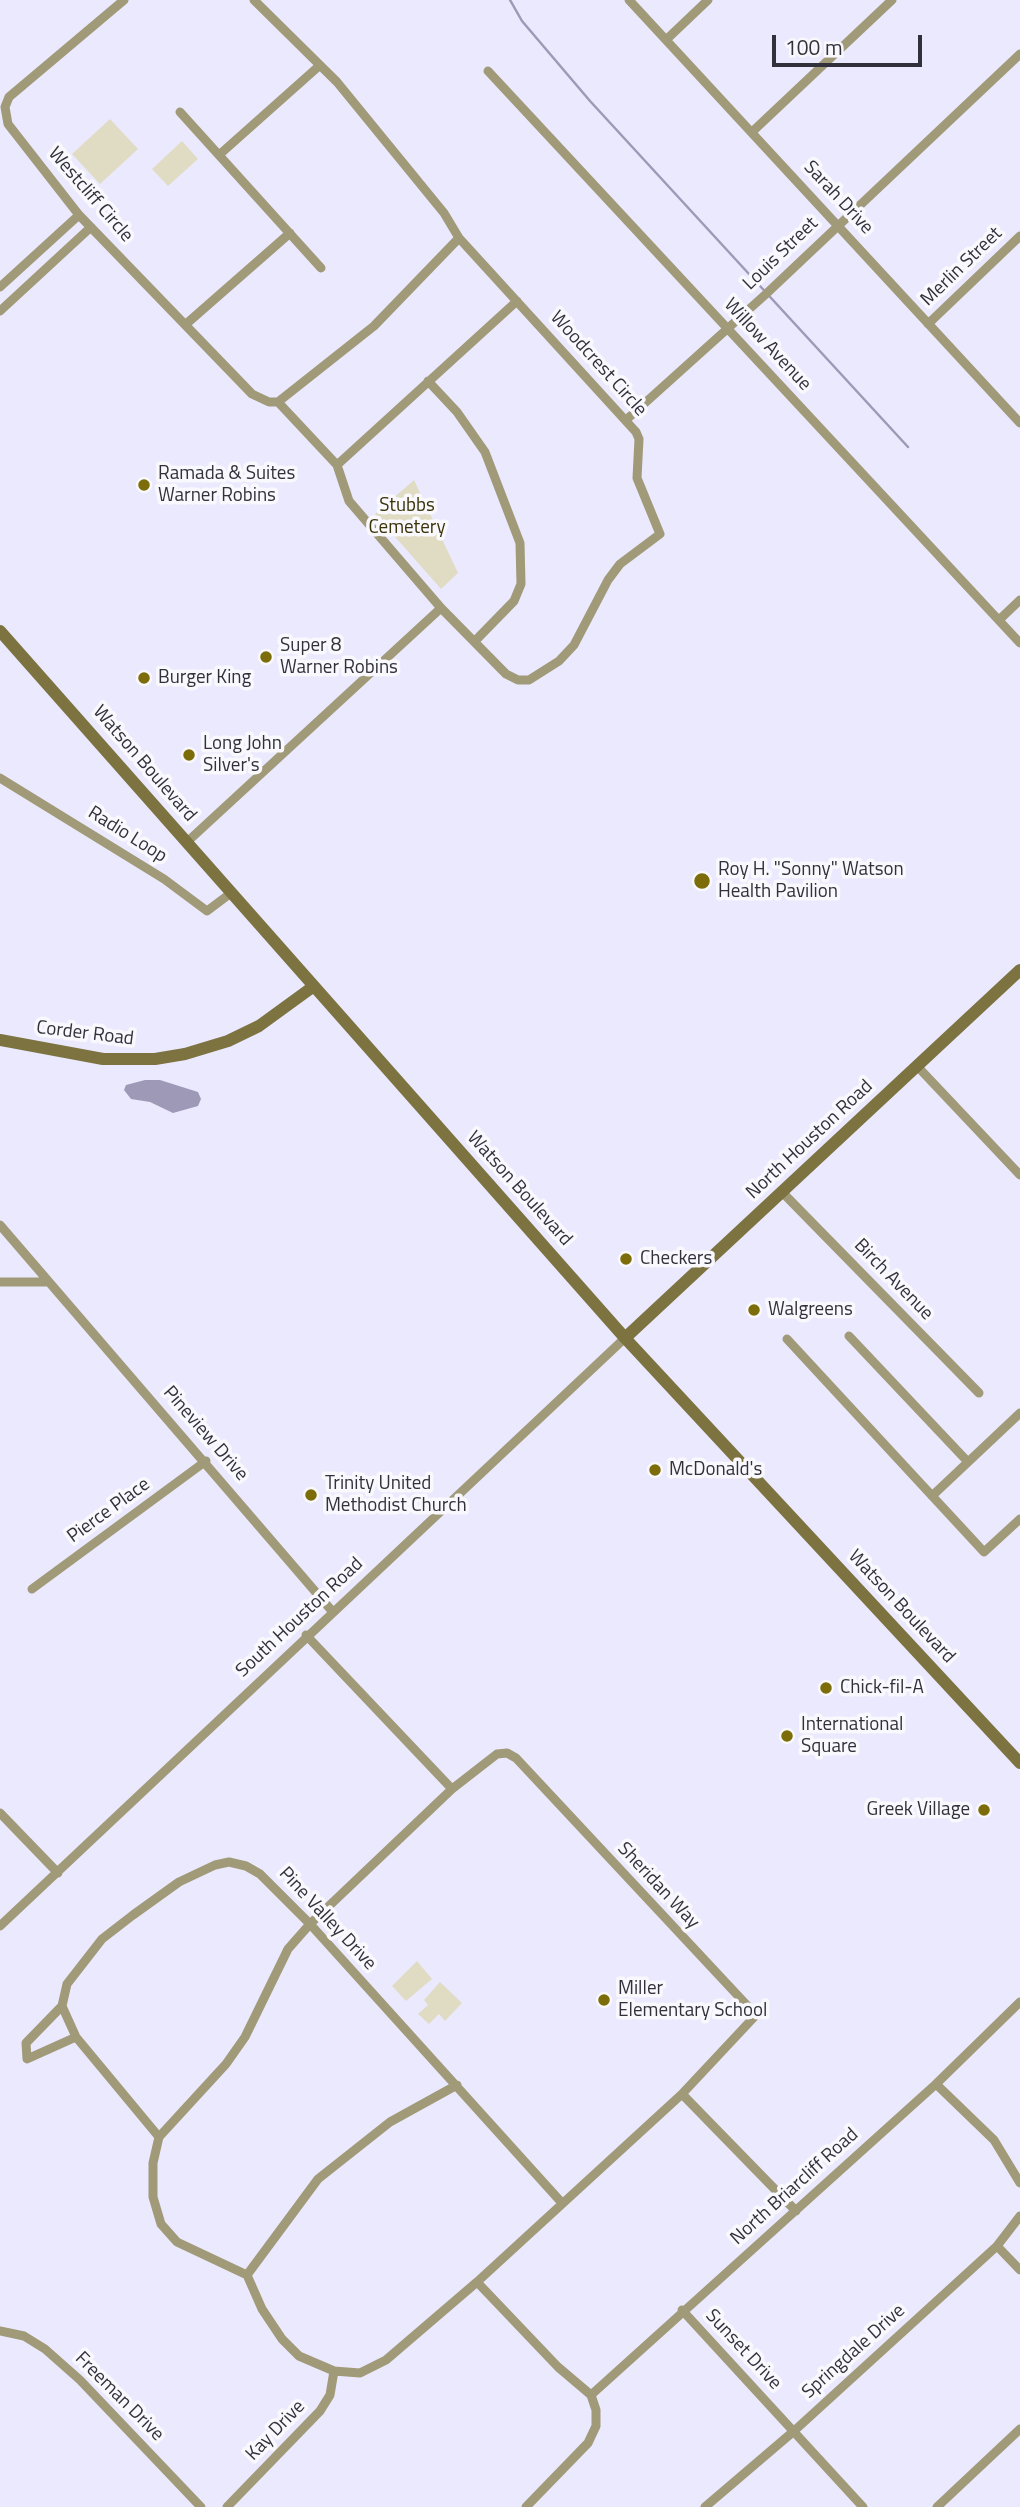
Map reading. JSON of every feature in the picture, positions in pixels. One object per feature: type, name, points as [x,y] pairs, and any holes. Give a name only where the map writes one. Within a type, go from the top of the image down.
[{"type":"main road","name":"Watson Boulevard","points":[[0,631],[625,1338],[1019,1759]]},
{"type":"main road","name":"North Houston Road","points":[[625,1338],[1020,970]]},
{"type":"main road","name":"Corder Road","points":[[0,1041],[103,1059],[155,1059],[185,1054],[228,1041],[259,1026],[314,986]]},
{"type":"street","name":"Westcliff Circle","points":[[124,0],[16,89],[5,107],[5,115],[12,131],[79,215],[257,399],[278,402],[337,465]]},
{"type":"street","points":[[254,0],[337,82],[436,203],[459,238],[517,301],[337,465]]},
{"type":"street","name":"Sarah Drive","points":[[629,0],[1020,423]]},
{"type":"street","points":[[667,40],[708,0]]},
{"type":"street","points":[[752,132],[892,0]]},
{"type":"street","name":"Louis Street","points":[[626,420],[727,327],[766,295],[1020,54]]},
{"type":"street","points":[[219,155],[320,66]]},
{"type":"street","name":"Willow Avenue","points":[[488,71],[1020,643]]},
{"type":"street","points":[[180,112],[321,268]]},
{"type":"street","points":[[0,287],[79,215]]},
{"type":"street","points":[[0,311],[91,228]]},
{"type":"street","points":[[186,325],[290,233]]},
{"type":"street","name":"Merlin Street","points":[[928,324],[1020,236]]},
{"type":"street","points":[[278,402],[374,326],[459,238]]},
{"type":"street","name":"Woodcrest Circle","points":[[337,465],[349,501],[441,608],[506,674],[518,680],[529,680],[541,674],[574,645],[608,580],[620,564],[660,534],[638,478],[639,439],[626,420],[517,301]]},
{"type":"street","points":[[428,380],[457,412],[485,452],[520,543],[521,584],[514,601],[475,641]]},
{"type":"street","points":[[999,620],[1020,600]]},
{"type":"street","points":[[187,842],[441,608]]},
{"type":"street","name":"Radio Loop","points":[[0,778],[164,879],[206,911],[231,893]]},
{"type":"street","points":[[917,1066],[1020,1175]]},
{"type":"street","name":"Birch Avenue","points":[[782,1192],[979,1393]]},
{"type":"street","name":"Pineview Drive","points":[[0,1224],[332,1611]]},
{"type":"street","points":[[1,1278],[50,1282]]},
{"type":"street","points":[[849,1336],[968,1462]]},
{"type":"street","name":"South Houston Road","points":[[0,1926],[306,1635],[625,1338]]},
{"type":"street","points":[[787,1339],[984,1552],[1020,1519]]},
{"type":"street","points":[[932,1496],[1020,1413]]},
{"type":"street","name":"Pierce Place","points":[[32,1589],[206,1461]]},
{"type":"street","points":[[306,1635],[452,1789]]},
{"type":"street","name":"Sheridan Way","points":[[159,2137],[226,2064],[245,2037],[288,1949],[310,1924],[452,1789],[497,1754],[507,1753],[516,1758],[756,2015],[682,2094]]},
{"type":"street","points":[[0,1813],[58,1873]]},
{"type":"street","name":"Pine Valley Drive","points":[[62,2006],[67,1984],[103,1939],[179,1882],[215,1865],[229,1862],[246,1866],[260,1874],[310,1924],[562,2203]]},
{"type":"street","name":"North Briarcliff Road","points":[[591,2395],[682,2310],[936,2084],[1020,2002]]},
{"type":"street","points":[[76,2037],[27,2059],[26,2043],[62,2006],[76,2037],[159,2137],[153,2163],[153,2197],[161,2224],[177,2242],[247,2275],[262,2309],[282,2339],[299,2356],[334,2371],[360,2373],[386,2360],[477,2282],[682,2094],[796,2211]]},
{"type":"street","points":[[936,2084],[994,2140],[1020,2183]]},
{"type":"street","points":[[247,2275],[318,2179],[390,2122],[457,2085]]},
{"type":"street","name":"Springdale Drive","points":[[705,2507],[794,2431],[997,2246],[1020,2216]]},
{"type":"street","points":[[997,2246],[1020,2270]]},
{"type":"street","points":[[477,2282],[541,2350],[591,2395],[596,2426],[588,2444],[526,2507]]},
{"type":"street","name":"Sunset Drive","points":[[682,2310],[863,2507]]},
{"type":"street","name":"Freeman Drive","points":[[0,2331],[24,2336],[45,2349],[80,2380],[201,2507]]},
{"type":"street","name":"Kay Drive","points":[[227,2507],[320,2411],[330,2395],[334,2371]]},
{"type":"street","points":[[937,2507],[1020,2429]]},
{"type":"green space","points":[[110,119],[138,149],[100,184],[72,154]]},
{"type":"green space","points":[[182,141],[198,159],[168,186],[152,169]]},
{"type":"green space","name":"Stubbs Cemetery","points":[[414,480],[458,573],[441,589],[375,514]]},
{"type":"green space","points":[[417,1961],[432,1979],[406,2001],[392,1986]]},
{"type":"green space","points":[[440,1982],[462,2003],[445,2021],[439,2014],[429,2024],[418,2014],[428,2005],[424,2000]]},
{"type":"shaded area","points":[[145,1080],[160,1080],[198,1092],[201,1099],[198,1106],[173,1113],[150,1102],[131,1099],[124,1090],[126,1085]]},
{"type":"waterway","points":[[510,0],[522,21],[590,101],[908,447]]},
{"type":"place","name":"Ramada & Suites Warner Robins","points":[[144,485]]},
{"type":"place","name":"Super 8 Warner Robins","points":[[266,657]]},
{"type":"place","name":"Burger King","points":[[144,678]]},
{"type":"place","name":"Long John Silver's","points":[[189,755]]},
{"type":"place","name":"Roy H. \"Sonny\" Watson Health Pavilion","points":[[702,881]]},
{"type":"place","name":"Checkers","points":[[626,1259]]},
{"type":"place","name":"Walgreens","points":[[754,1310]]},
{"type":"place","name":"McDonald's","points":[[655,1470]]},
{"type":"place","name":"Trinity United Methodist Church","points":[[311,1495]]},
{"type":"place","name":"Chick-fil-A","points":[[826,1688]]},
{"type":"place","name":"International Square","points":[[787,1736]]},
{"type":"place","name":"Greek Village","points":[[984,1810]]},
{"type":"place","name":"Miller Elementary School","points":[[604,2000]]}]
